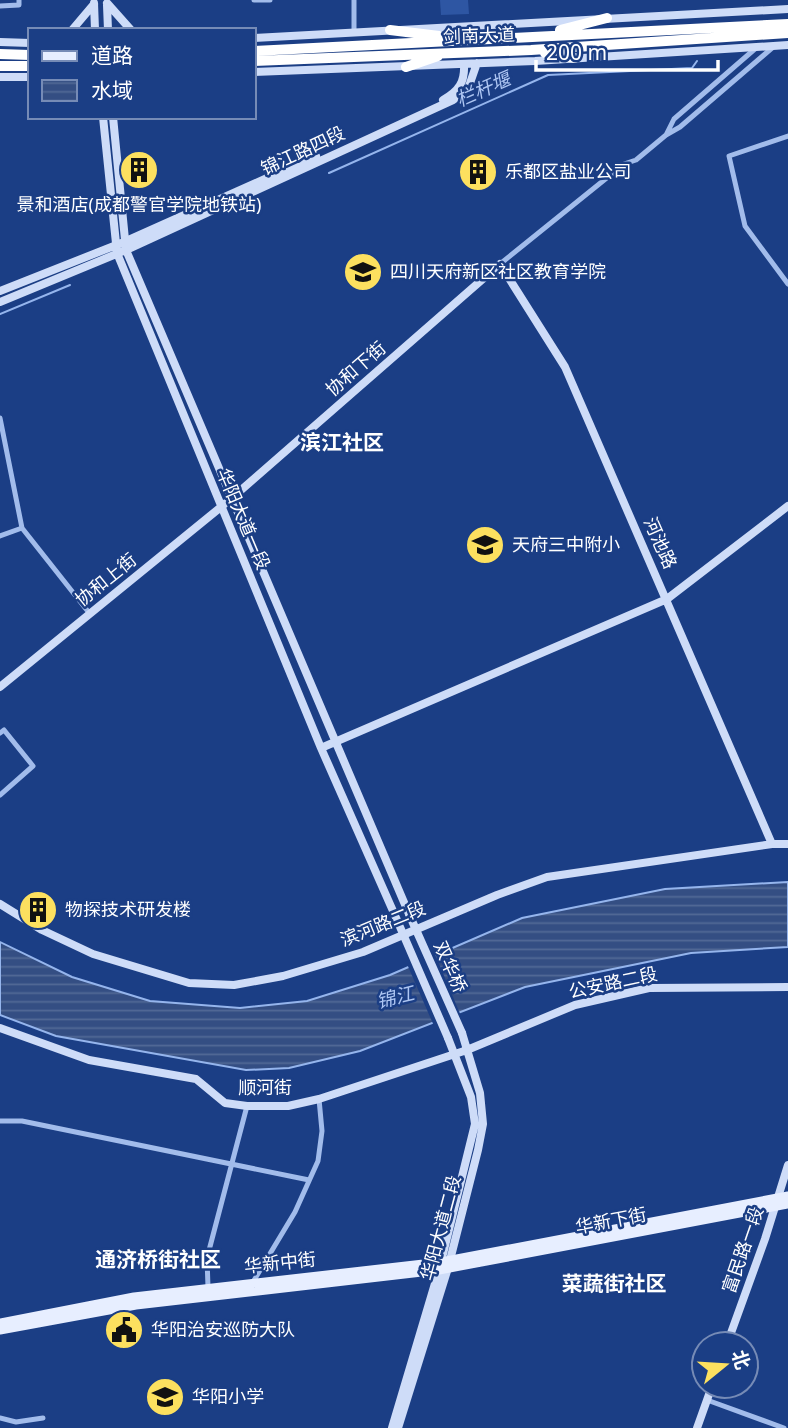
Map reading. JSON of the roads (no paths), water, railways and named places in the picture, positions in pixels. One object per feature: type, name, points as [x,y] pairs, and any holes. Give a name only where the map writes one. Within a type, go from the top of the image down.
[{"type":"highway","points":[[541,35],[607,18]]},
{"type":"highway","name":"剑南大道","points":[[256,51],[788,24]]},
{"type":"highway","points":[[390,30],[460,39]]},
{"type":"highway","name":"剑南大道","points":[[256,61],[531,50],[788,33]]},
{"type":"highway","points":[[531,50],[575,58]]},
{"type":"highway","points":[[406,67],[451,52]]},
{"type":"highway","points":[[0,54],[28,55]]},
{"type":"highway","points":[[0,66],[28,66]]},
{"type":"main road","points":[[775,8],[786,0]]},
{"type":"main road","points":[[106,1],[108,28]]},
{"type":"main road","points":[[106,1],[129,28]]},
{"type":"main road","points":[[74,28],[94,2]]},
{"type":"main road","points":[[94,2],[95,28]]},
{"type":"main road","points":[[256,38],[788,9]]},
{"type":"main road","points":[[0,42],[28,43]]},
{"type":"main road","points":[[256,72],[406,67],[788,45]]},
{"type":"main road","name":"锦江路四段","points":[[121,248],[453,100],[468,89],[477,63]]},
{"type":"main road","name":"锦江路四段","points":[[121,248],[447,97],[458,89],[464,77],[464,64]]},
{"type":"main road","points":[[0,77],[28,77]]},
{"type":"main road","name":"华阳大道一段","points":[[102,119],[121,248],[221,507],[321,748],[448,1038]]},
{"type":"main road","name":"华阳大道一段","points":[[114,119],[121,248],[232,498],[409,914]]},
{"type":"main road","points":[[0,291],[121,248]]},
{"type":"main road","points":[[0,302],[121,248]]},
{"type":"main road","name":"协和下街","points":[[232,498],[500,264]]},
{"type":"main road","name":"河池路","points":[[500,264],[565,367],[772,844]]},
{"type":"main road","name":"协和上街","points":[[0,687],[232,498]]},
{"type":"main road","points":[[321,748],[667,599],[788,506]]},
{"type":"main road","name":"滨河路二段","points":[[0,904],[42,930],[93,954],[189,983],[234,985],[283,976],[363,952],[497,894],[547,877],[772,844],[788,844]]},
{"type":"main road","name":"双华桥","points":[[409,914],[462,1033]]},
{"type":"main road","name":"公安路二段","points":[[454,1054],[575,1005],[649,988],[788,987]]},
{"type":"main road","name":"顺河街","points":[[0,1028],[89,1060],[197,1079],[225,1103],[247,1106],[288,1106],[318,1099],[454,1054]]},
{"type":"main road","name":"华阳大道二段","points":[[398,1428],[478,1150],[482,1124],[480,1093],[462,1033]]},
{"type":"main road","name":"华阳大道二段","points":[[392,1428],[444,1265],[475,1124],[471,1097],[448,1038]]},
{"type":"main road","name":"富民路一段","points":[[732,1330],[788,1165]]},
{"type":"main road","points":[[444,1265],[776,1202],[788,1196]]},
{"type":"main road","points":[[776,1202],[788,1204]]},
{"type":"main road","name":"华新中街","points":[[0,1323],[134,1297],[208,1287],[444,1265]]},
{"type":"main road","name":"华新中街","points":[[0,1331],[136,1304],[444,1265]]},
{"type":"main road","points":[[697,1428],[707,1400]]},
{"type":"street","points":[[0,6],[19,5],[19,0]]},
{"type":"street","points":[[254,0],[270,0]]},
{"type":"street","points":[[354,0],[355,33]]},
{"type":"street","points":[[500,264],[624,164],[636,159],[680,127],[774,45]]},
{"type":"street","points":[[666,135],[674,119],[758,46]]},
{"type":"street","points":[[788,136],[729,156],[745,226],[788,284]]},
{"type":"street","points":[[0,418],[23,528],[90,614]]},
{"type":"street","points":[[0,536],[23,528]]},
{"type":"street","points":[[0,733],[4,730],[33,765],[0,794]]},
{"type":"street","points":[[253,1282],[295,1212],[318,1161],[321,1141],[318,1099]]},
{"type":"street","points":[[208,1287],[207,1258],[247,1106]]},
{"type":"street","points":[[0,1121],[22,1121],[309,1180]]},
{"type":"street","points":[[707,1400],[784,1428]]},
{"type":"street","points":[[0,1418],[16,1422],[43,1418]]},
{"type":"water","name":"锦江","points":[[788,882],[788,947],[691,953],[525,987],[360,1051],[289,1068],[246,1070],[56,1036],[0,1015],[0,942],[72,977],[150,1001],[240,1008],[307,1001],[390,975],[522,918],[665,889]]},
{"type":"waterway","name":"栏杆堰","points":[[329,173],[548,75],[692,68],[697,61]]},
{"type":"waterway","name":"栏杆堰","points":[[0,314],[70,285]]},
{"type":"place","name":"景和酒店(成都警官学院地铁站)","points":[[139,170]]},
{"type":"place","name":"乐都区盐业公司","points":[[478,172]]},
{"type":"place","name":"四川天府新区社区教育学院","points":[[363,272]]},
{"type":"place","name":"天府三中附小","points":[[485,545]]},
{"type":"place","name":"物探技术研发楼","points":[[38,910]]},
{"type":"place","name":"华阳治安巡防大队","points":[[124,1330]]},
{"type":"place","name":"华阳小学","points":[[165,1397]]},
{"type":"district","name":"滨江社区","points":[[342,443]]},
{"type":"district","name":"通济桥街社区","points":[[158,1260]]},
{"type":"district","name":"菜蔬街社区","points":[[614,1284]]}]
